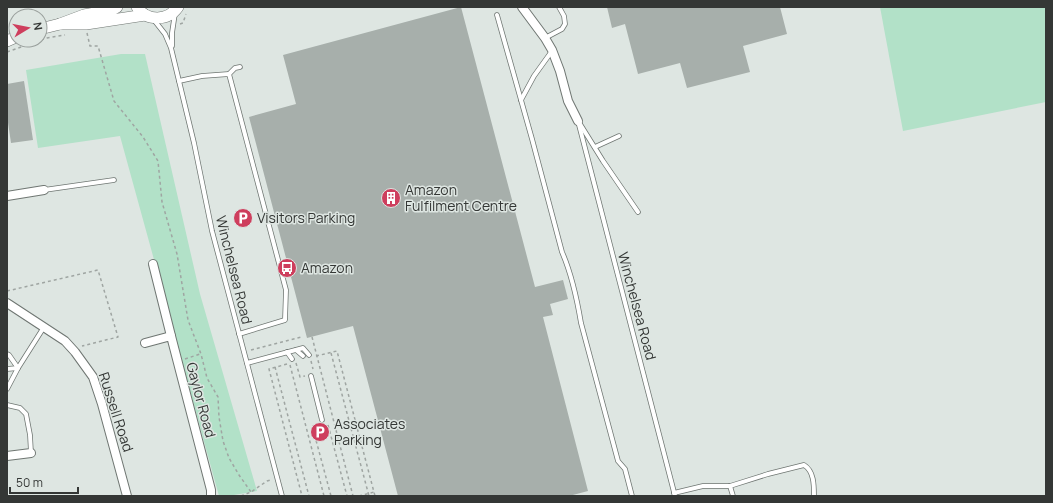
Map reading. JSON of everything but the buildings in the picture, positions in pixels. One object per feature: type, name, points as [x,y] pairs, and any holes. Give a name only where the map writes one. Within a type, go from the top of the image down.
[{"type":"street","points":[[48,27],[84,15],[112,10],[117,7]]},
{"type":"street","points":[[522,7],[552,50],[560,71],[568,101],[578,121]]},
{"type":"street","points":[[60,24],[86,24],[144,13],[162,18],[180,10]]},
{"type":"street","points":[[7,196],[44,190]]},
{"type":"street","name":"Gaylor Road","points":[[153,264],[211,490],[211,496]]},
{"type":"street","name":"Russell Road","points":[[7,303],[65,341],[93,377],[102,404],[127,496]]},
{"type":"street","points":[[145,343],[172,336]]},
{"type":"street","points":[[7,456],[31,453]]},
{"type":"lane","points":[[545,38],[562,29],[565,24],[564,16],[559,7]]},
{"type":"lane","name":"Winchelsea Road","points":[[180,10],[172,33],[172,48],[179,82],[194,143],[210,225],[282,496]]},
{"type":"lane","name":"Winchelsea Road","points":[[144,13],[165,34],[172,48]]},
{"type":"lane","points":[[497,15],[522,100],[562,252],[569,267],[581,323],[618,461],[625,469],[632,496]]},
{"type":"lane","points":[[522,100],[534,76],[552,50]]},
{"type":"lane","points":[[179,82],[202,76],[229,74],[235,68],[240,67]]},
{"type":"lane","points":[[229,74],[286,290],[285,320],[239,334]]},
{"type":"lane","points":[[578,121],[603,162],[638,212]]},
{"type":"lane","name":"Winchelsea Road","points":[[578,121],[675,494]]},
{"type":"lane","points":[[595,147],[619,136]]},
{"type":"lane","points":[[44,190],[114,180]]},
{"type":"lane","points":[[7,389],[18,368],[44,327]]},
{"type":"lane","points":[[247,363],[303,348],[309,355]]},
{"type":"lane","points":[[296,350],[303,356]]},
{"type":"lane","points":[[287,352],[294,360]]},
{"type":"lane","points":[[7,354],[10,355],[18,368]]},
{"type":"lane","points":[[7,369],[18,368]]},
{"type":"lane","points":[[311,375],[322,420]]},
{"type":"lane","points":[[7,405],[20,408],[26,414],[30,435],[31,453]]},
{"type":"lane","points":[[675,494],[703,486],[730,486],[804,465],[812,474],[814,496]]},
{"type":"lane","points":[[730,486],[733,496]]},
{"type":"path","points":[[180,10],[183,23],[180,24]]},
{"type":"path","points":[[86,30],[90,46],[98,46],[114,101],[143,137],[158,161],[162,202],[177,254],[188,320],[201,354],[207,378],[218,397],[219,417],[223,441],[228,458],[251,492]]},
{"type":"path","points":[[7,52],[47,38],[71,33]]},
{"type":"path","points":[[7,291],[98,270],[118,337],[79,347],[75,352]]},
{"type":"path","points":[[244,352],[301,336]]},
{"type":"path","points":[[312,337],[353,496]]},
{"type":"path","points":[[294,360],[300,377],[311,375],[310,358],[337,351],[375,496]]},
{"type":"path","points":[[331,352],[369,495]]},
{"type":"path","points":[[178,362],[201,354]]},
{"type":"path","points":[[302,496],[269,369],[289,363],[324,496]]},
{"type":"path","points":[[275,367],[309,496]]},
{"type":"path","points":[[328,425],[347,496]]},
{"type":"path","points":[[313,429],[331,496]]},
{"type":"path","points":[[241,496],[251,492],[267,481]]},
{"type":"path","points":[[359,496],[369,495],[374,492]]},
{"type":"green space","points":[[880,7],[1046,7],[1046,102],[903,131]]},
{"type":"green space","points":[[121,54],[145,54],[200,294],[257,491],[219,496],[120,136],[38,148],[26,70]]},
{"type":"place","name":"Amazon Fulfilment Centre","points":[[391,198]]},
{"type":"place","name":"Visitors Parking","points":[[243,218]]},
{"type":"place","name":"Amazon","points":[[287,268]]},
{"type":"place","name":"Associates Parking","points":[[320,432]]}]
